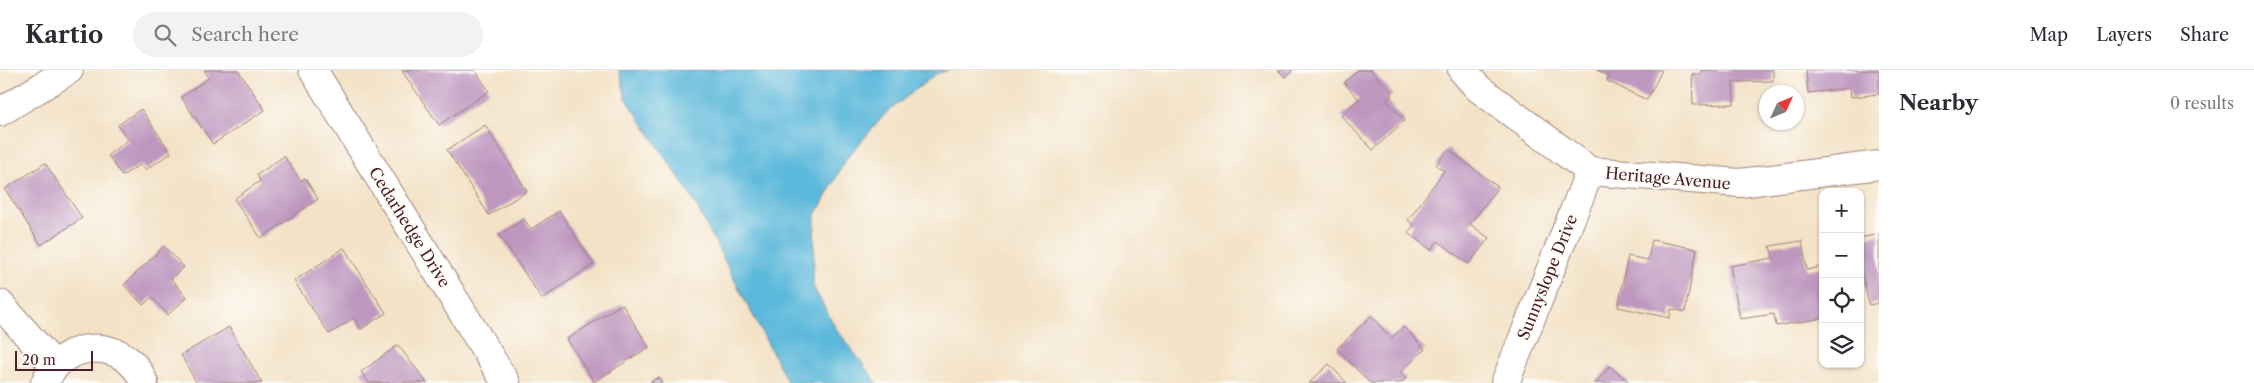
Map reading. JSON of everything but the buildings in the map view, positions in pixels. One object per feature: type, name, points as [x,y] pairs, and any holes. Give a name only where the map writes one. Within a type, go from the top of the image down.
[{"type":"street","points":[[0,112],[69,70]]},
{"type":"street","name":"Cedarhedge Drive","points":[[314,70],[506,383]]},
{"type":"street","name":"Heritage Avenue","points":[[1462,70],[1478,88],[1590,171],[1740,183],[1879,165]]},
{"type":"street","name":"Sunnyslope Drive","points":[[1505,383],[1590,171]]},
{"type":"street","points":[[0,304],[50,374],[68,354],[84,348],[100,348],[116,352],[130,361],[141,374],[144,383]]},
{"type":"water","points":[[619,70],[949,70],[936,74],[886,113],[846,159],[815,217],[813,286],[835,327],[877,383],[788,383],[690,194],[626,98]]}]
